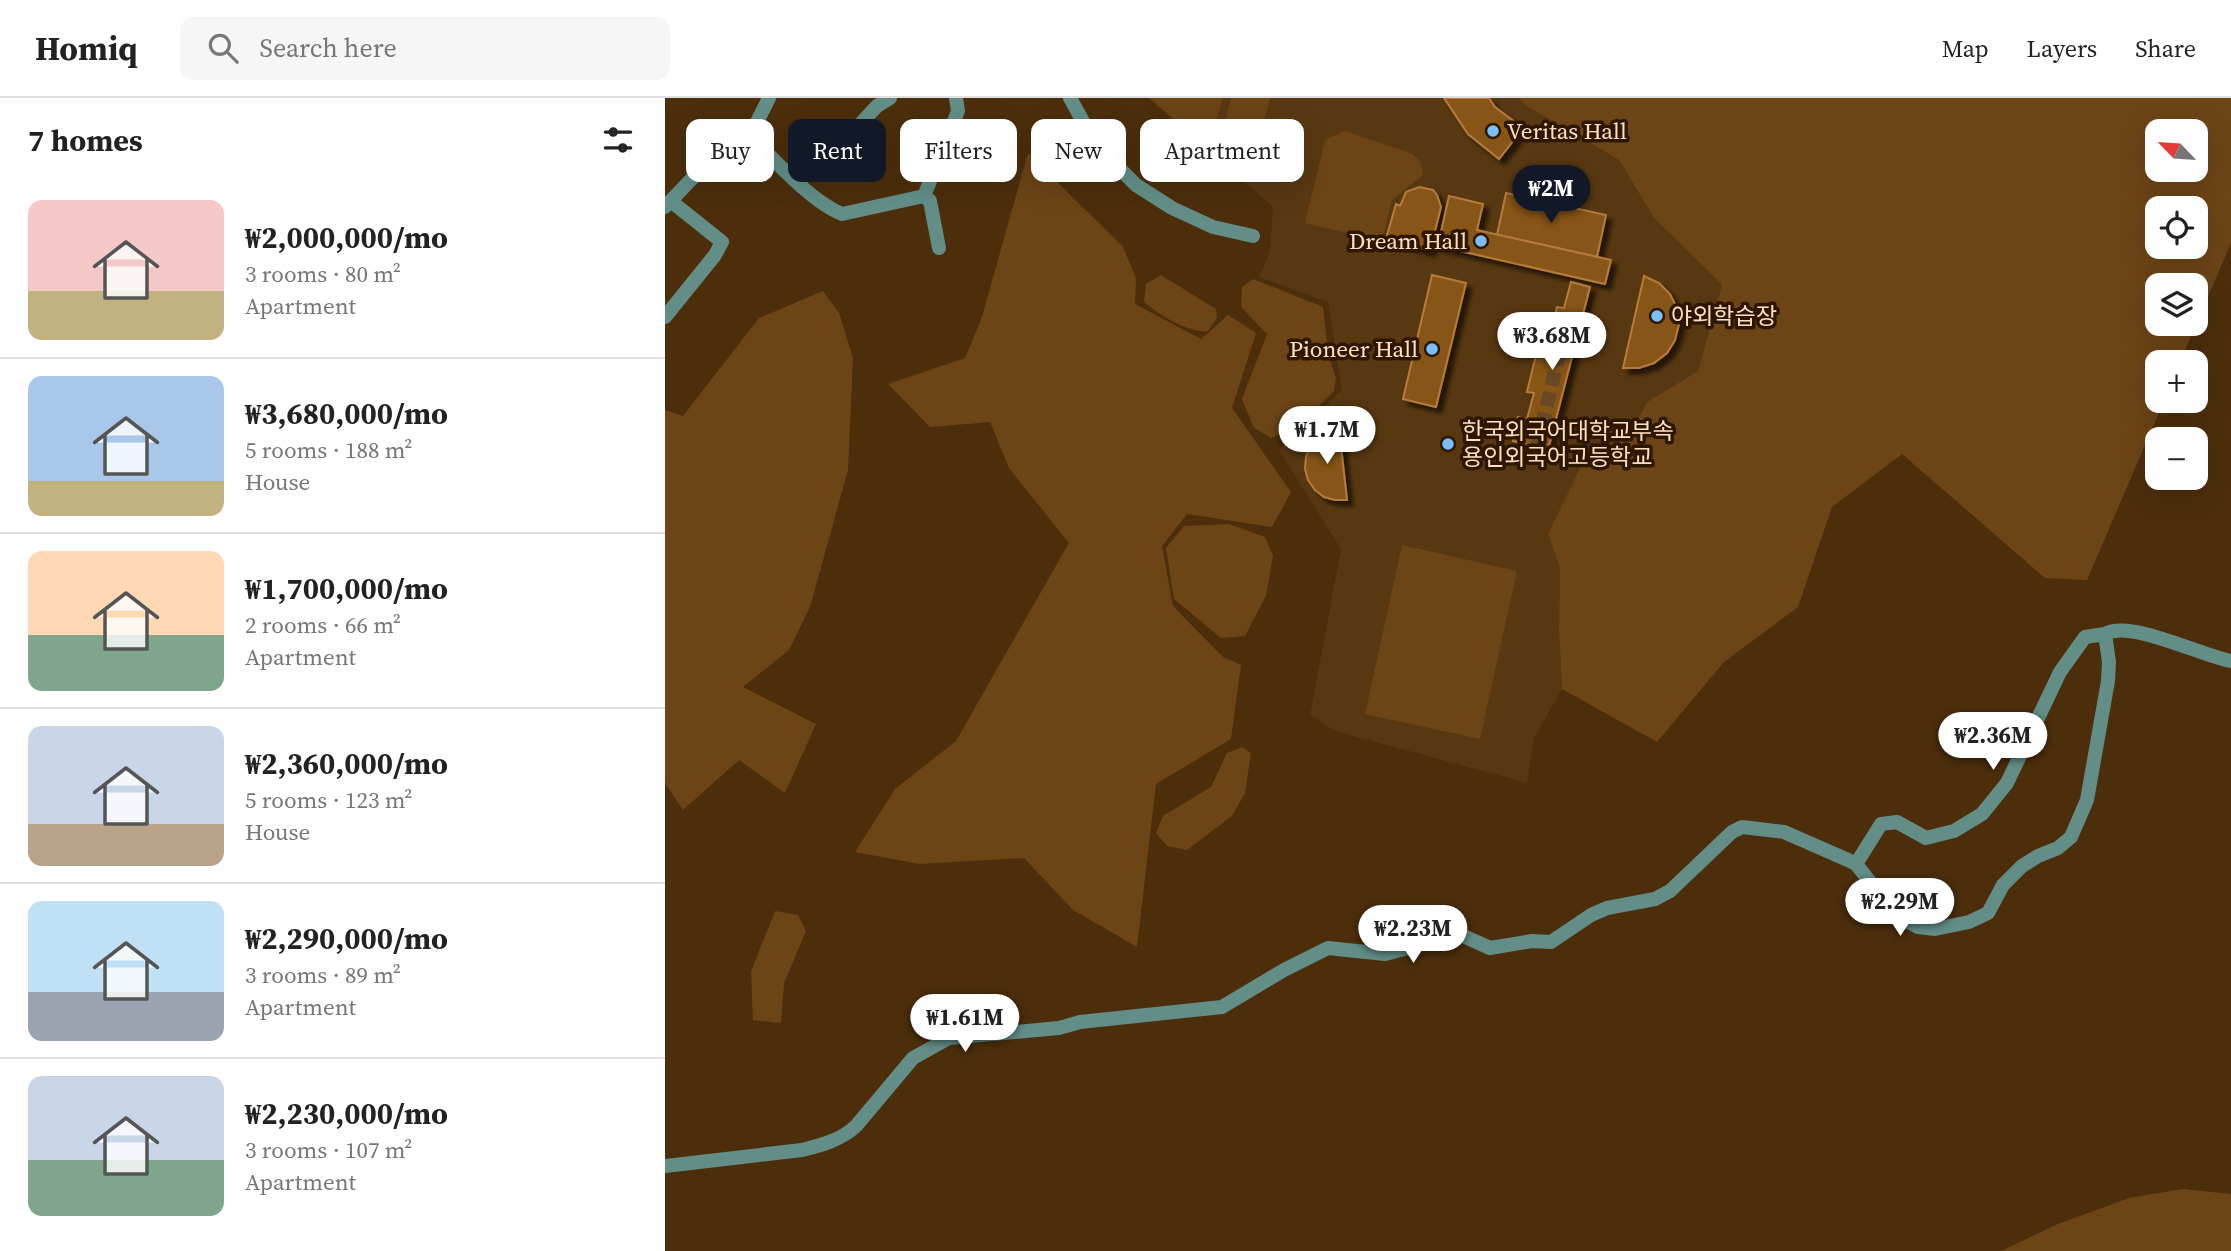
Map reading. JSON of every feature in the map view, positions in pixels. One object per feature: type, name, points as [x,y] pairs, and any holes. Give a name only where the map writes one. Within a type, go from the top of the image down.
[{"type":"street","points":[[758,119],[769,98]]},
{"type":"street","points":[[865,119],[877,106],[890,98]]},
{"type":"street","points":[[924,196],[958,111],[956,98]]},
{"type":"street","points":[[1070,98],[1096,145],[1136,186],[1172,208],[1213,227],[1253,236]]},
{"type":"street","points":[[774,159],[788,172]]},
{"type":"street","points":[[665,317],[715,255],[722,242],[669,205],[690,182]]},
{"type":"street","points":[[799,182],[832,210],[842,214],[924,196]]},
{"type":"street","points":[[924,196],[930,201],[939,247]]},
{"type":"street","points":[[1856,864],[1881,824],[1897,821],[1926,838],[1954,831],[1982,814],[2007,783],[2060,672],[2085,637],[2110,631],[2148,633],[2212,657],[2231,661]]},
{"type":"street","points":[[665,1166],[802,1150],[836,1140],[856,1126],[913,1058],[949,1038],[1059,1028],[1080,1022],[1222,1007],[1284,970],[1328,948],[1385,954],[1415,946],[1440,934],[1461,935],[1490,948],[1532,941],[1551,942],[1591,915],[1607,908],[1655,899],[1670,891],[1732,831],[1742,827],[1784,832],[1856,864],[1896,915],[1919,928],[1935,929],[1982,918],[1992,908],[2003,885],[2022,866],[2064,845],[2076,829],[2087,800],[2108,681],[2109,662],[2105,634]]},
{"type":"shaded area","points":[[1149,98],[1223,98],[1217,119],[1173,119]]},
{"type":"shaded area","name":"한국외국어대학교부속 용인외국어고등학교","points":[[1223,98],[1519,98],[1525,105],[1619,160],[1654,218],[1722,285],[1698,371],[1647,402],[1628,438],[1586,453],[1549,534],[1560,568],[1562,689],[1534,738],[1527,783],[1335,731],[1310,715],[1341,549],[1279,450],[1342,390],[1328,302],[1259,277],[1270,252],[1273,207],[1245,182],[1304,182],[1304,119],[1217,119]]},
{"type":"shaded area","points":[[1231,98],[1270,98],[1265,119],[1226,119]]},
{"type":"shaded area","points":[[1519,98],[2231,98],[2231,243],[2208,297],[2208,273],[2145,273],[2145,336],[2191,336],[2185,350],[2145,350],[2145,413],[2159,413],[2153,427],[2145,427],[2145,445],[2087,580],[2045,578],[1902,454],[1832,507],[1798,607],[1724,662],[1657,742],[1562,689],[1560,568],[1548,534],[1587,453],[1628,438],[1647,402],[1698,371],[1722,285],[1654,218],[1619,160],[1525,105]]},
{"type":"shaded area","points":[[1345,131],[1413,154],[1421,163],[1423,175],[1392,200],[1382,241],[1305,223],[1325,140]]},
{"type":"shaded area","points":[[1028,153],[1031,156],[1031,182],[1057,182],[1123,247],[1136,278],[1135,304],[1201,339],[1228,315],[1256,333],[1232,408],[1291,492],[1272,527],[1187,514],[1162,546],[1173,606],[1223,657],[1241,665],[1231,739],[1156,784],[1137,947],[1073,910],[1024,858],[919,864],[855,852],[895,789],[956,741],[1069,543],[1009,468],[990,422],[930,427],[888,384],[965,358],[981,320]]},
{"type":"shaded area","points":[[1161,275],[1216,309],[1217,318],[1208,331],[1183,326],[1144,302],[1146,284]]},
{"type":"shaded area","points":[[1253,279],[1323,307],[1328,354],[1336,378],[1334,391],[1296,428],[1271,438],[1254,428],[1242,399],[1267,334],[1241,307],[1242,287]]},
{"type":"shaded area","points":[[823,291],[839,313],[853,358],[848,470],[810,607],[789,650],[743,687],[816,724],[785,793],[739,760],[683,810],[665,783],[665,410],[683,416],[759,318]]},
{"type":"shaded area","points":[[1229,524],[1265,537],[1273,556],[1266,596],[1245,636],[1221,638],[1174,599],[1166,548],[1184,526]]},
{"type":"shaded area","points":[[1402,545],[1517,571],[1480,739],[1365,714]]},
{"type":"shaded area","points":[[1242,747],[1251,753],[1245,793],[1232,816],[1187,850],[1167,846],[1156,833],[1163,816],[1211,787],[1227,753]]},
{"type":"shaded area","points":[[775,911],[798,915],[806,931],[784,983],[781,1023],[753,1020],[751,971]]},
{"type":"shaded area","points":[[2183,1189],[2231,1194],[2231,1251],[2001,1251],[2058,1224],[2129,1198]]},
{"type":"building","name":"Veritas Hall","points":[[1444,98],[1489,98],[1495,107],[1523,128],[1499,159],[1468,134]]},
{"type":"building","points":[[1419,187],[1433,190],[1441,207],[1430,251],[1386,239],[1396,204],[1400,206],[1406,192]]},
{"type":"building","points":[[1506,193],[1606,215],[1597,257],[1497,235]]},
{"type":"building","name":"Dream Hall","points":[[1449,196],[1483,204],[1477,230],[1611,260],[1605,284],[1438,246]]},
{"type":"building","name":"Pioneer Hall","points":[[1432,275],[1466,283],[1436,407],[1403,399]]},
{"type":"building","name":"야외학습장","points":[[1644,276],[1659,283],[1670,294],[1677,308],[1679,324],[1675,340],[1667,353],[1654,363],[1639,368],[1623,368]]},
{"type":"building","points":[[1571,282],[1590,287],[1548,450],[1513,441],[1518,417],[1527,419],[1534,393],[1527,392],[1536,355],[1544,357],[1557,307],[1564,308]]},
{"type":"building","points":[[1339,428],[1347,500],[1324,497],[1308,480],[1305,469],[1310,446],[1327,431]]},
{"type":"tunnel","points":[[1537,447],[1567,320],[1554,317]]},
{"type":"place","name":"Veritas Hall","points":[[1493,131]]},
{"type":"place","name":"Dream Hall","points":[[1481,241]]},
{"type":"place","name":"야외학습장","points":[[1657,316]]},
{"type":"place","name":"Pioneer Hall","points":[[1432,349]]},
{"type":"place","name":"한국외국어대학교부속 용인외국어고등학교","points":[[1448,444]]}]
